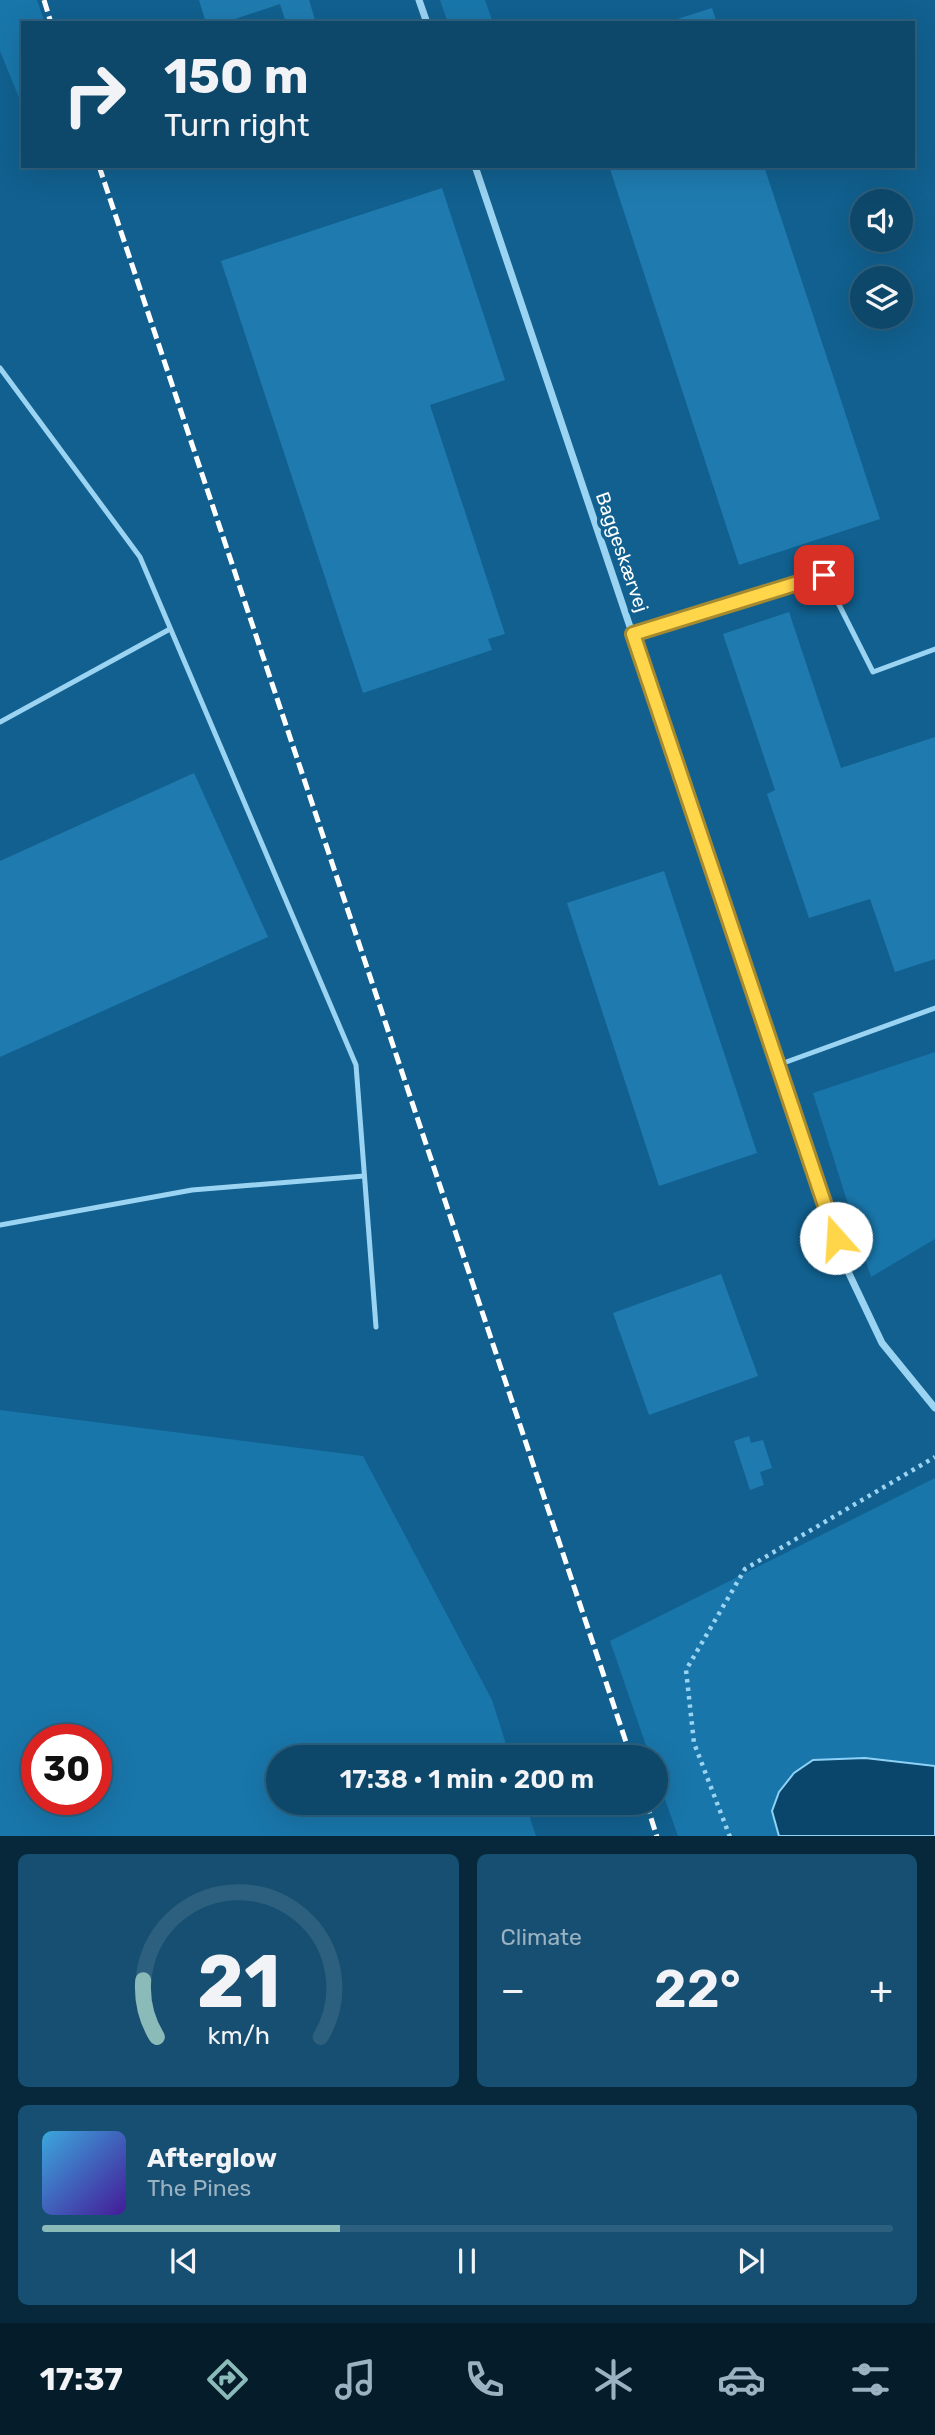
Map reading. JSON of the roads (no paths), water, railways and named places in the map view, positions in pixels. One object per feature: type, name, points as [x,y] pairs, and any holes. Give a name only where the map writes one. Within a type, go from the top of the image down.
[{"type":"street","points":[[419,0],[426,21]]},
{"type":"street","name":"Baggeskærvej","points":[[476,168],[850,1274],[882,1343],[935,1408]]},
{"type":"lane","points":[[0,368],[140,557],[356,1065],[376,1327]]},
{"type":"lane","points":[[633,634],[824,575],[873,672],[935,649]]},
{"type":"lane","points":[[0,722],[170,629]]},
{"type":"lane","points":[[778,1066],[935,1008]]},
{"type":"lane","points":[[0,1225],[192,1190],[365,1176]]},
{"type":"railway","points":[[44,0],[50,21]]},
{"type":"railway","points":[[100,168],[627,1745]]},
{"type":"railway","points":[[650,1815],[657,1836]]}]
